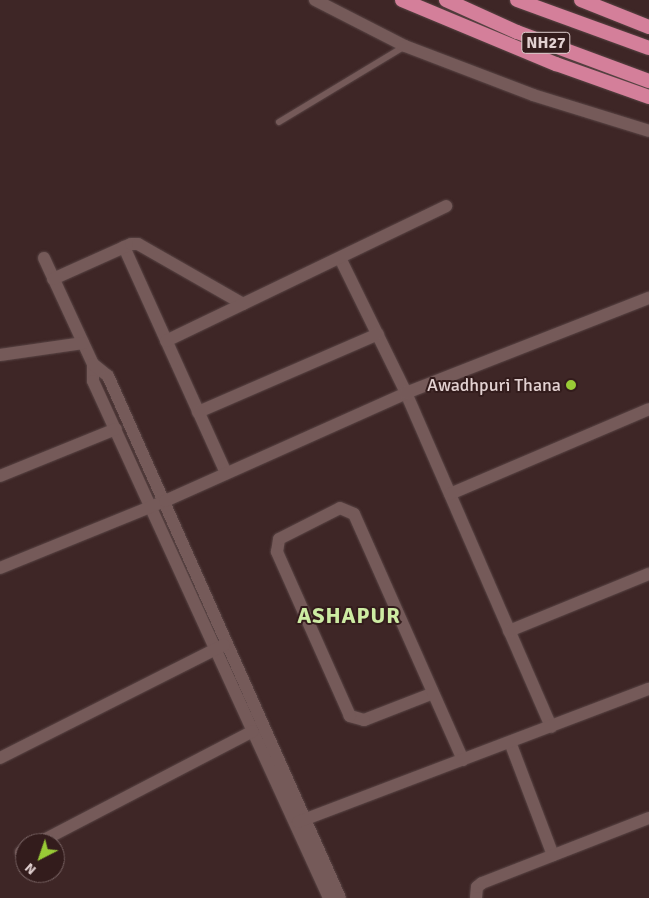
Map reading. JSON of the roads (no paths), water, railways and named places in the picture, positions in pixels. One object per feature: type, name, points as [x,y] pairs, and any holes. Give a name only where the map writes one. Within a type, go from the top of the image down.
[{"type":"highway","points":[[402,0],[556,64],[649,97]]},
{"type":"highway","name":"NH27","points":[[446,0],[517,32],[649,81]]},
{"type":"highway","name":"NH27","points":[[517,0],[649,48]]},
{"type":"highway","points":[[580,0],[649,27]]},
{"type":"street","points":[[315,0],[405,46],[533,95],[649,132]]},
{"type":"street","points":[[166,341],[446,206]]},
{"type":"street","points":[[54,279],[131,244],[146,245],[243,304]]},
{"type":"street","points":[[124,247],[226,473]]},
{"type":"street","points":[[44,258],[93,364],[93,381],[152,506],[223,645],[253,731],[340,898]]},
{"type":"street","points":[[340,258],[406,393],[551,727]]},
{"type":"street","points":[[0,568],[165,501],[406,393],[649,298]]},
{"type":"street","points":[[198,412],[378,334]]},
{"type":"street","points":[[0,355],[83,343]]},
{"type":"street","points":[[93,364],[108,376],[165,501],[223,645],[300,821],[330,898]]},
{"type":"street","points":[[450,494],[649,409]]},
{"type":"street","points":[[0,476],[116,429]]},
{"type":"street","points":[[432,694],[364,720],[350,716],[277,552],[279,539],[340,508],[350,509],[463,760]]},
{"type":"street","points":[[508,631],[649,574]]},
{"type":"street","points":[[0,758],[223,645]]},
{"type":"street","points":[[300,821],[649,689]]},
{"type":"street","points":[[57,833],[253,731]]},
{"type":"street","points":[[510,742],[553,855]]},
{"type":"street","points":[[476,898],[477,887],[482,883],[649,818]]},
{"type":"lane","points":[[279,122],[405,46]]},
{"type":"place","name":"Awadhpuri Thana","points":[[571,385]]},
{"type":"district","name":"ASHAPUR","points":[[349,616]]}]
